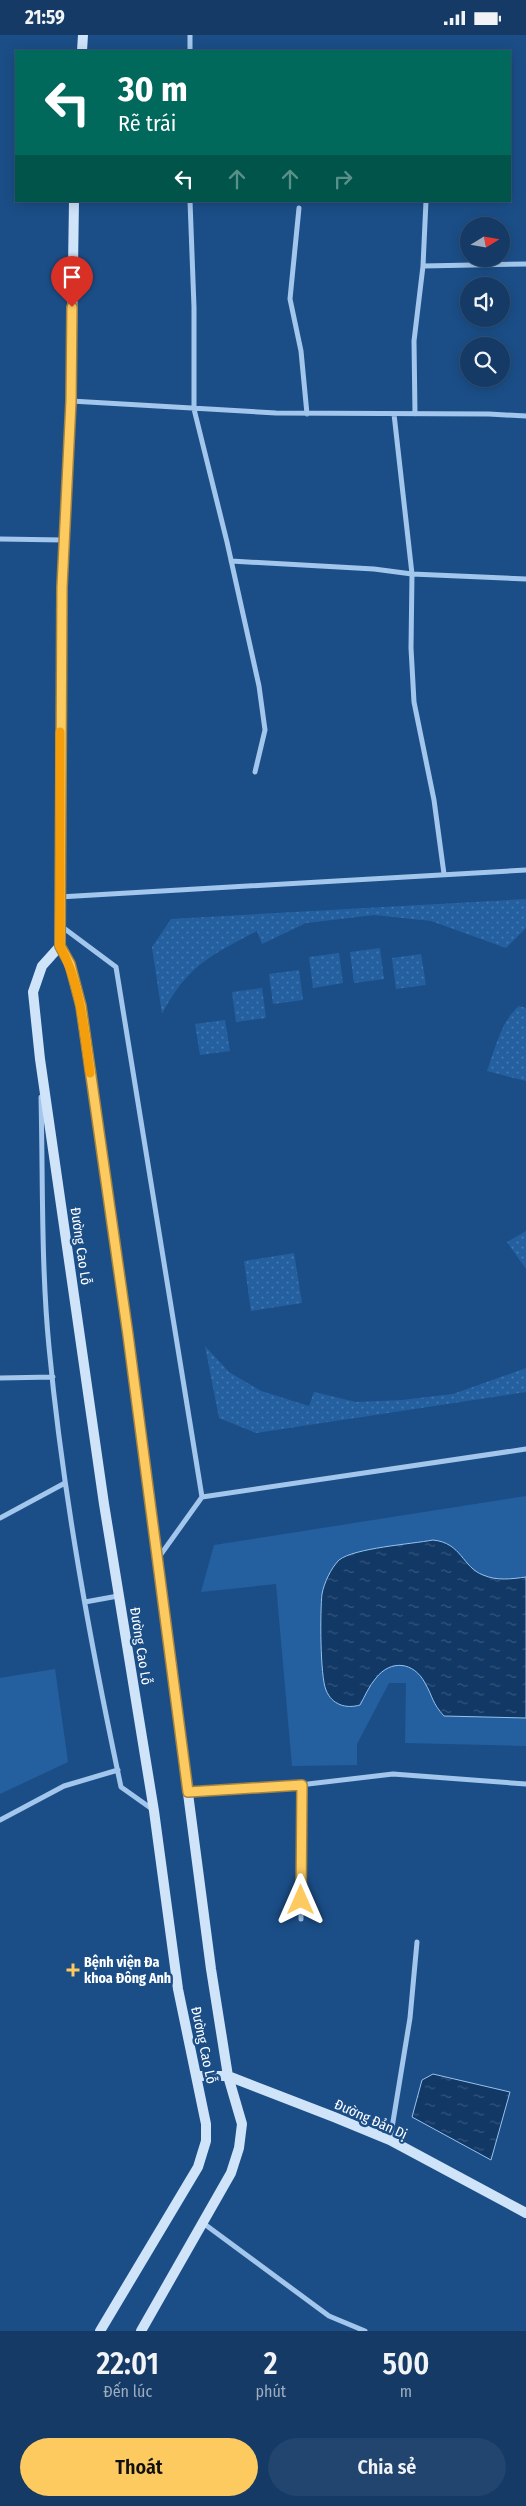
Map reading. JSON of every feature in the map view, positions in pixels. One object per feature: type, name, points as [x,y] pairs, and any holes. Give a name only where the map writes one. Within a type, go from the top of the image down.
[{"type":"main road","points":[[82,50],[83,35]]},
{"type":"main road","name":"Đường Cao Lỗ","points":[[74,202],[71,401],[63,540],[58,897],[60,946],[70,964],[81,1006],[228,2076],[242,2124],[239,2148],[231,2173],[141,2331]]},
{"type":"main road","name":"Đường Cao Lỗ","points":[[60,946],[42,966],[33,992],[40,1059],[119,1596],[154,1811],[178,1989],[206,2124],[206,2141],[198,2167],[100,2331]]},
{"type":"main road","name":"Đường Đản Dị","points":[[196,2076],[228,2076],[390,2140],[526,2213]]},
{"type":"street","points":[[190,35],[190,50]]},
{"type":"street","points":[[190,202],[194,307],[194,409],[259,686],[264,730],[255,772]]},
{"type":"street","points":[[415,414],[414,341],[423,266],[426,202]]},
{"type":"street","points":[[299,208],[290,299],[300,351],[307,413]]},
{"type":"street","points":[[423,266],[526,264]]},
{"type":"street","points":[[71,401],[194,409],[307,413],[526,416]]},
{"type":"street","points":[[394,414],[412,574],[411,648],[414,701],[434,800],[444,874]]},
{"type":"street","points":[[0,539],[63,540]]},
{"type":"street","points":[[231,561],[374,569],[412,574],[526,579]]},
{"type":"street","points":[[58,897],[526,869]]},
{"type":"street","points":[[59,925],[116,967],[202,1497]]},
{"type":"street","points":[[40,1059],[44,1243],[52,1377],[65,1483],[102,1702],[121,1787],[154,1811]]},
{"type":"street","points":[[0,1378],[52,1377]]},
{"type":"street","points":[[158,1557],[202,1497],[526,1449]]},
{"type":"street","points":[[0,1518],[65,1483]]},
{"type":"street","points":[[85,1602],[119,1596]]},
{"type":"street","points":[[0,1820],[64,1786],[118,1770]]},
{"type":"street","points":[[188,1792],[302,1785],[393,1774],[526,1784]]},
{"type":"street","points":[[301,1919],[302,1785]]},
{"type":"street","points":[[390,2140],[410,2018],[416,1942]]},
{"type":"street","points":[[203,2223],[329,2316],[365,2331]]},
{"type":"shaded area","points":[[526,899],[526,928],[506,948],[431,921],[374,915],[306,923],[262,944],[257,931],[226,947],[202,963],[181,984],[162,1014],[152,947],[171,919]]},
{"type":"shaded area","points":[[380,948],[384,979],[354,983],[350,952]]},
{"type":"shaded area","points":[[339,953],[343,983],[313,988],[309,957]]},
{"type":"shaded area","points":[[421,954],[426,985],[396,989],[392,958]]},
{"type":"shaded area","points":[[299,970],[303,1000],[273,1004],[269,974]]},
{"type":"shaded area","points":[[262,988],[266,1018],[236,1022],[232,992]]},
{"type":"shaded area","points":[[519,1006],[526,1008],[526,1081],[487,1071],[503,1027]]},
{"type":"shaded area","points":[[225,1020],[230,1051],[200,1055],[195,1024]]},
{"type":"shaded area","points":[[526,1231],[526,1269],[507,1242]]},
{"type":"shaded area","points":[[294,1253],[302,1303],[251,1311],[244,1261]]},
{"type":"shaded area","points":[[205,1346],[229,1372],[261,1391],[309,1406],[314,1392],[356,1402],[402,1400],[453,1394],[526,1368],[526,1392],[256,1433],[219,1418]]},
{"type":"shaded area","points":[[526,1496],[526,1746],[405,1743],[406,1683],[389,1683],[357,1744],[357,1765],[292,1766],[276,1584],[201,1592],[214,1545]]},
{"type":"shaded area","points":[[55,1669],[68,1762],[0,1794],[0,1678]]},
{"type":"water","points":[[433,1540],[443,1542],[456,1550],[470,1567],[488,1577],[509,1579],[526,1577],[526,1718],[444,1716],[435,1704],[420,1676],[409,1667],[402,1665],[388,1668],[382,1672],[371,1684],[360,1705],[340,1705],[332,1699],[326,1690],[321,1643],[321,1602],[324,1585],[333,1567],[339,1560],[357,1552]]},
{"type":"water","points":[[433,2074],[510,2092],[491,2160],[412,2117],[422,2080]]},
{"type":"slow traffic","points":[[60,732],[58,897],[60,946],[70,964],[81,1006],[90,1073]]},
{"type":"place","name":"Bệnh viện Đa khoa Đông Anh","points":[[73,1970]]},
{"type":"route","points":[[72,307],[71,401],[64,514],[62,587],[58,897],[60,946],[70,964],[81,1006],[128,1335],[188,1792],[302,1785],[301,1900]]}]
